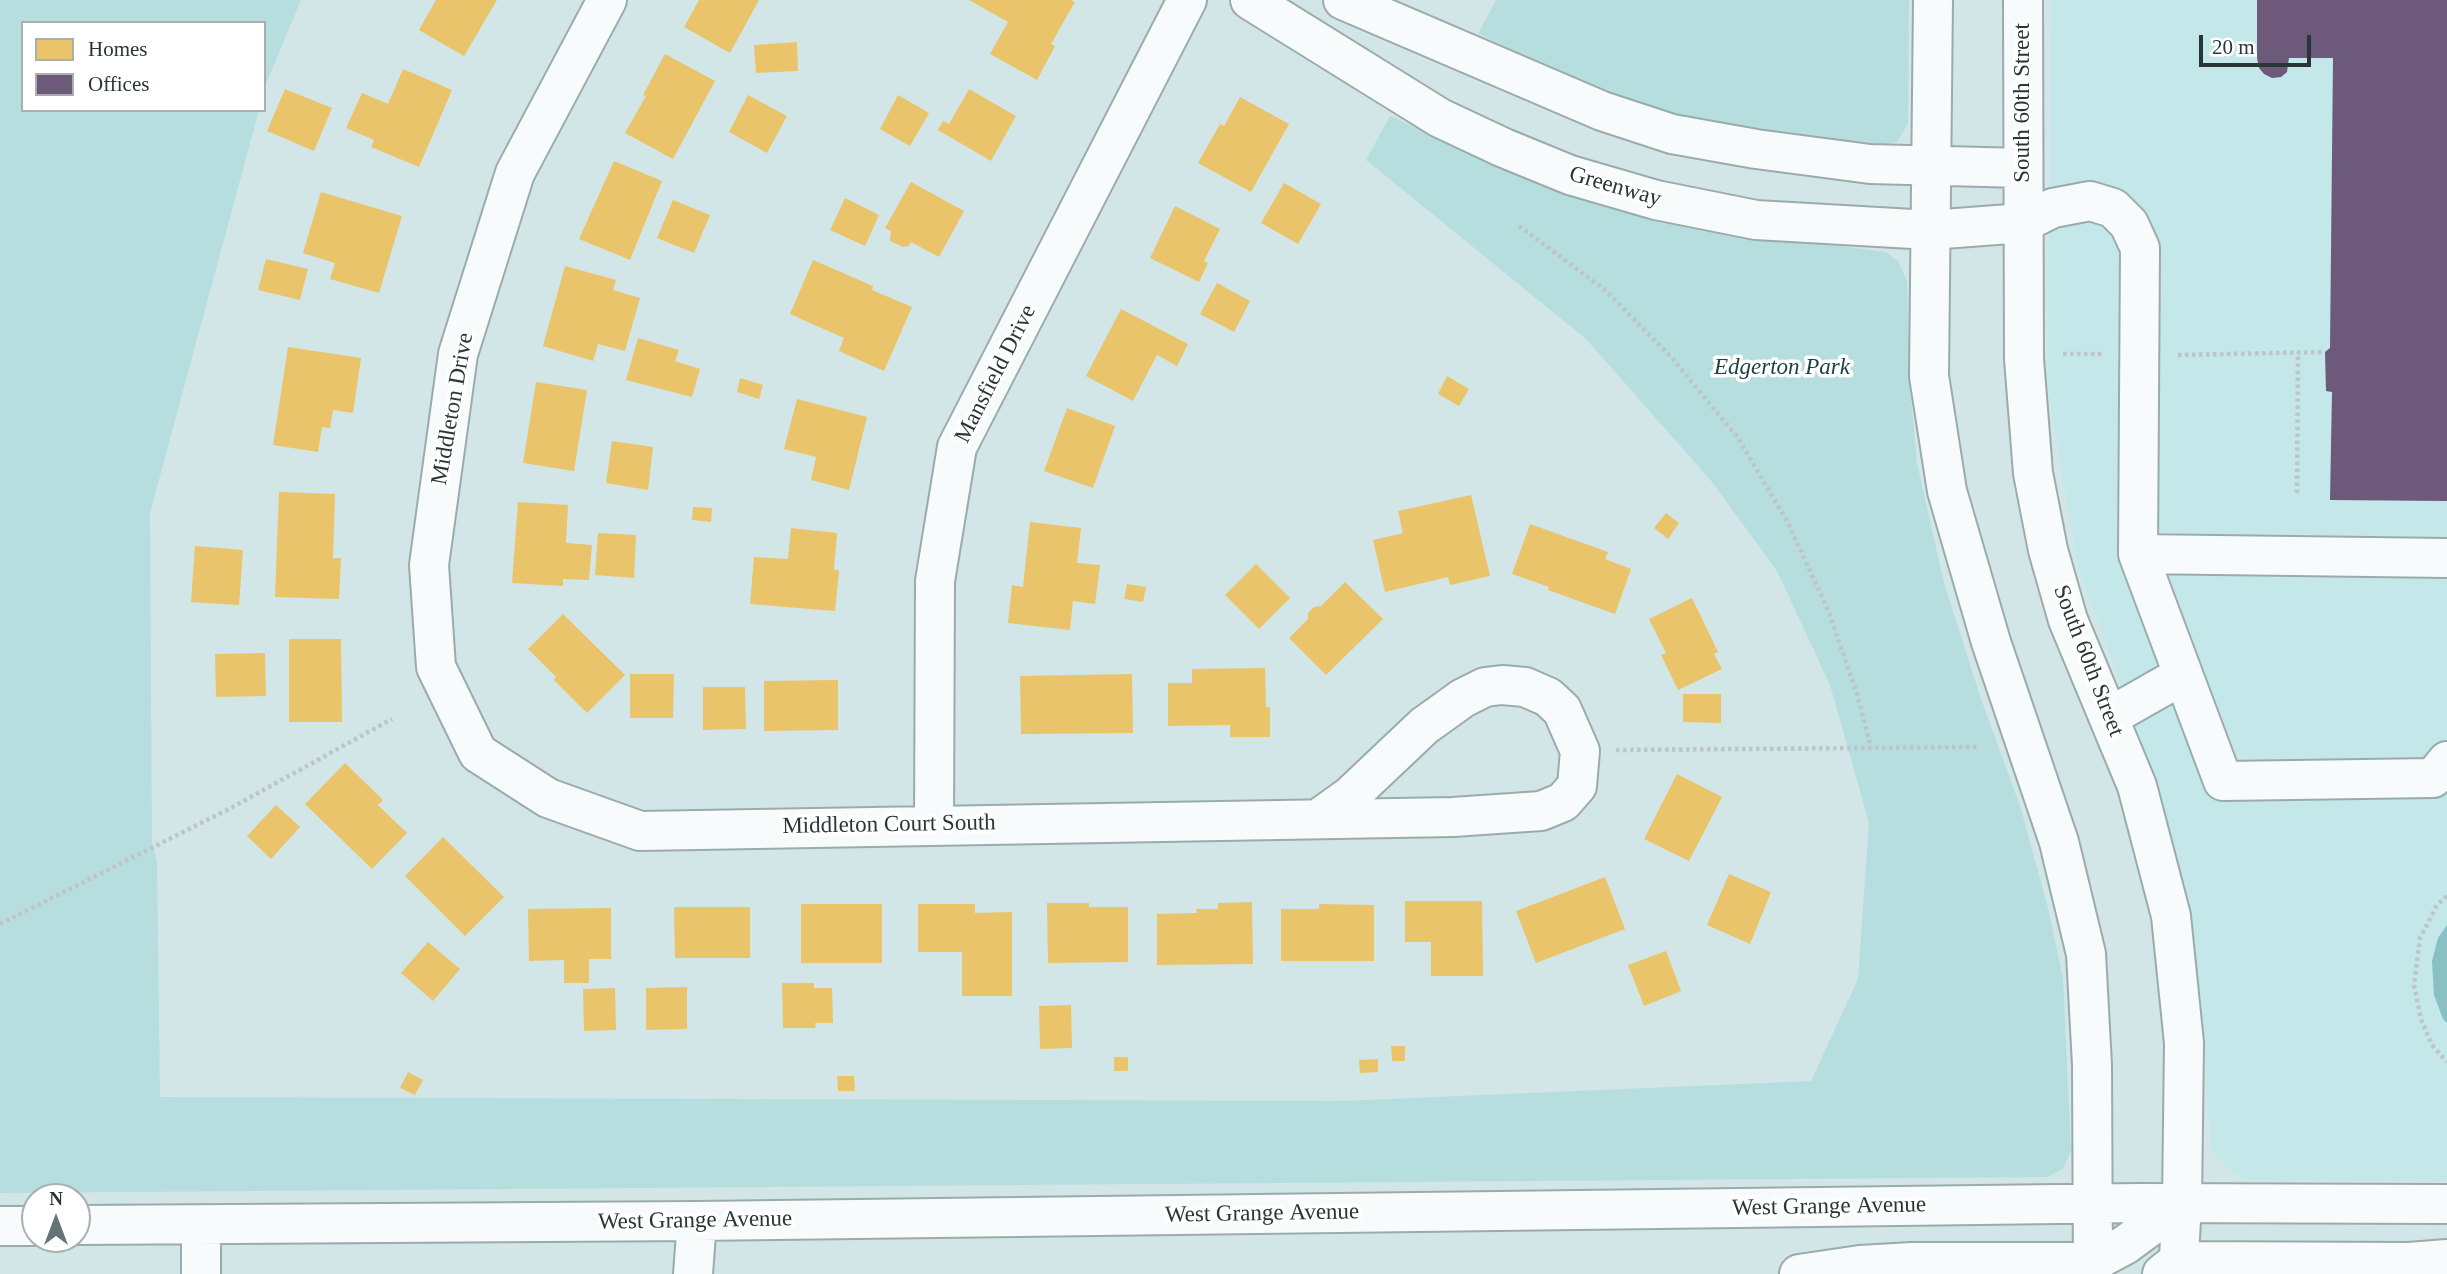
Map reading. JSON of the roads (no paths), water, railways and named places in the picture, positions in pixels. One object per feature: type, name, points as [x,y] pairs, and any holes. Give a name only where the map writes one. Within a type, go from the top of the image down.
[{"type":"street","name":"Middleton Drive","points":[[478,753],[436,667],[429,565],[458,354],[515,173],[607,0]]},
{"type":"street","name":"Mansfield Drive","points":[[934,824],[935,581],[957,447],[1187,0]]},
{"type":"street","name":"Greenway","points":[[1250,0],[1440,118],[1570,175],[1656,200],[1756,220],[1930,230],[2023,223]]},
{"type":"street","points":[[1343,0],[1602,111],[1672,134],[1756,149],[1870,164],[2022,168]]},
{"type":"street","points":[[1933,0],[1929,376],[1947,491],[1991,642],[2059,842],[2086,954],[2092,1065],[2095,1204],[2093,1268]]},
{"type":"street","name":"South 60th Street","points":[[2023,0],[2024,359],[2033,473],[2048,550],[2068,620],[2137,786],[2171,916],[2184,1043],[2182,1203],[2173,1270]]},
{"type":"street","points":[[2023,223],[2053,208],[2090,201],[2113,208],[2129,224],[2140,248],[2137,554],[2223,781],[2433,778],[2447,761]]},
{"type":"street","points":[[2137,554],[2447,558]]},
{"type":"street","points":[[2109,717],[2183,676]]},
{"type":"street","name":"Middleton Court South","points":[[478,753],[548,798],[640,831],[1453,817],[1541,811],[1563,802],[1577,786],[1580,751],[1562,710],[1548,697],[1525,687],[1486,687],[1463,698],[1424,726],[1350,796],[1318,819]]},
{"type":"street","points":[[1799,1274],[1860,1265],[1912,1262],[2093,1268],[2182,1203]]},
{"type":"street","name":"West Grange Avenue","points":[[91,1225],[697,1222],[2182,1203],[2447,1204]]},
{"type":"street","points":[[693,1274],[697,1222]]},
{"type":"street","points":[[201,1225],[201,1274]]},
{"type":"street","points":[[0,1226],[21,1226]]},
{"type":"street","points":[[2173,1270],[2447,1259]]},
{"type":"park label","name":"Edgerton Park","points":[[1782,368]]}]
